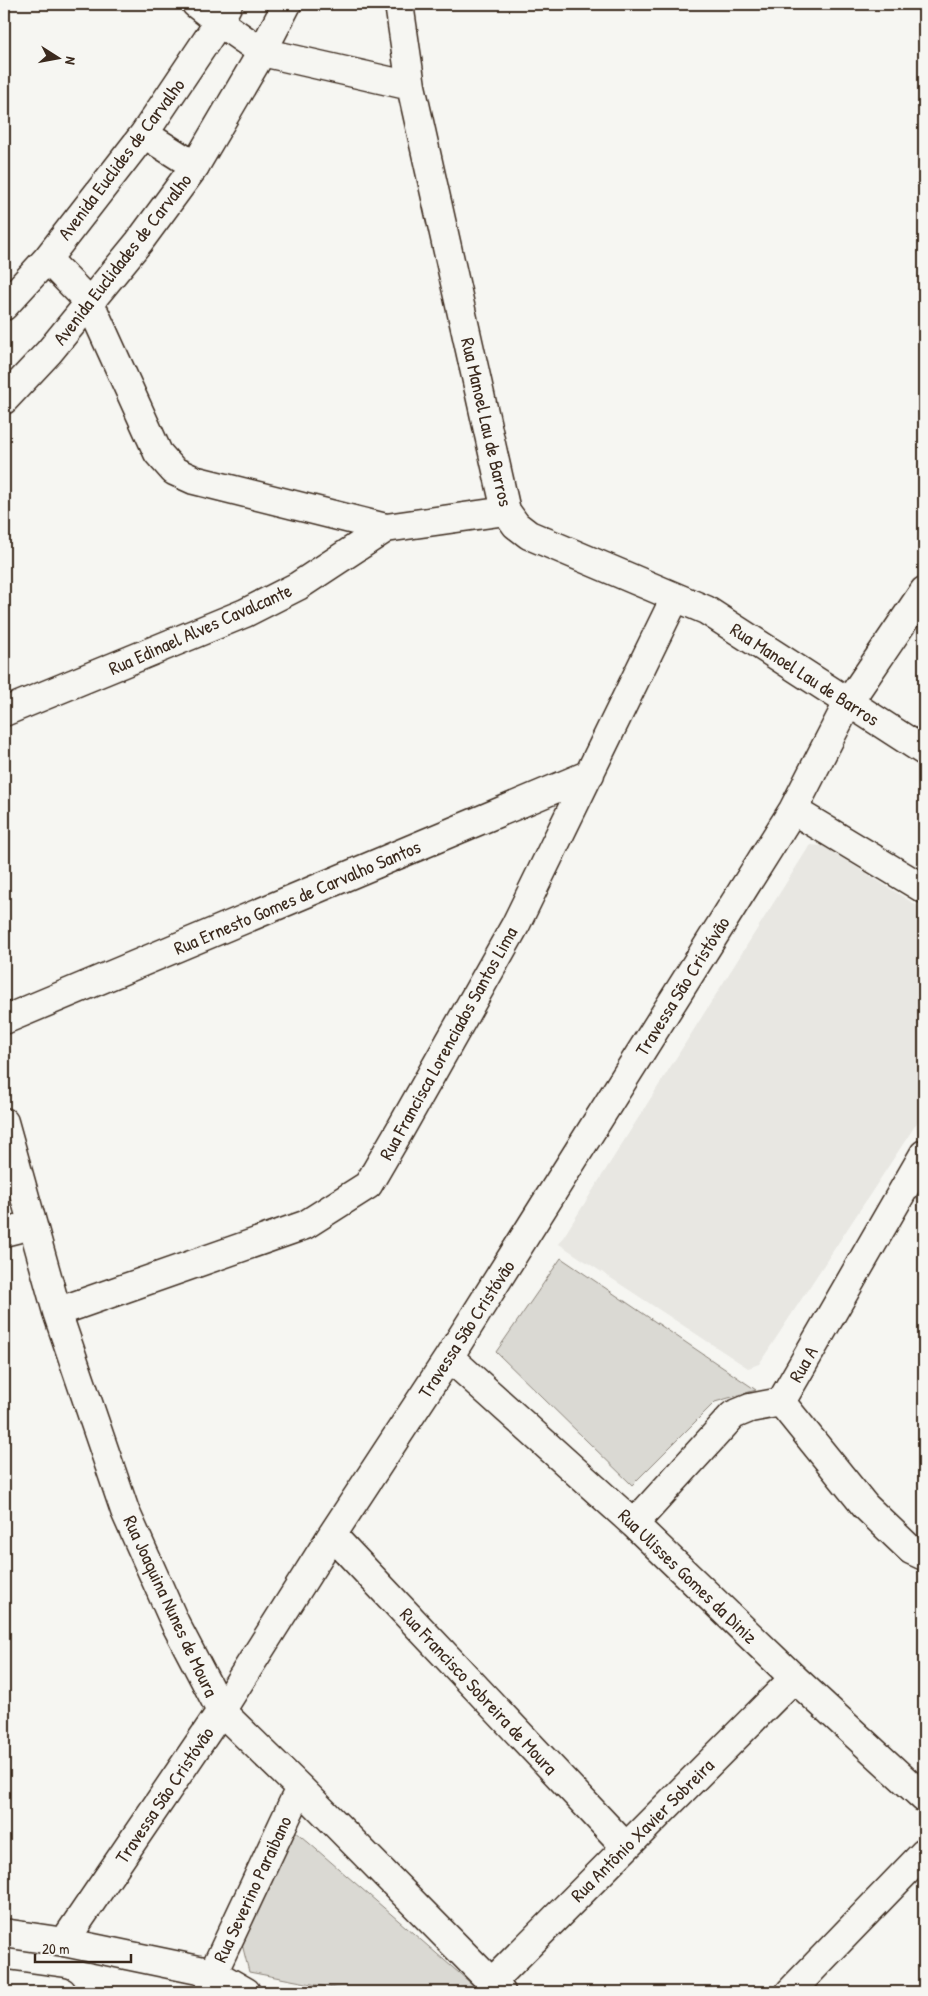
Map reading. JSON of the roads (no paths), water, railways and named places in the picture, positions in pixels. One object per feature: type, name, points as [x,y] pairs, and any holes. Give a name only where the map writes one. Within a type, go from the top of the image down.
[{"type":"main road","points":[[196,4],[223,13],[262,52],[411,86]]},
{"type":"main road","name":"Avenida Euclidades de Carvalho","points":[[4,400],[49,352],[90,303],[139,242],[195,166],[262,52],[287,4]]},
{"type":"main road","name":"Rua Manoel Lau de Barros","points":[[399,4],[411,86],[506,511],[516,525],[529,535],[706,610],[924,752]]},
{"type":"main road","name":"Avenida Euclides de Carvalho","points":[[4,306],[47,259],[144,134],[223,13]]},
{"type":"main road","points":[[144,134],[195,166]]},
{"type":"main road","points":[[47,259],[90,303],[158,453],[174,471],[194,480],[386,528]]},
{"type":"main road","name":"Rua Edinael Alves Cavalcante","points":[[4,712],[245,613],[298,586],[386,528],[506,511]]},
{"type":"main road","name":"Travessa São Cristóvão","points":[[64,1942],[221,1711],[332,1535],[449,1358],[793,810],[848,704],[924,591]]},
{"type":"main road","name":"Rua Francisca Lorenciados Santos Lima","points":[[57,1312],[305,1225],[368,1185],[516,924],[675,598]]},
{"type":"main road","name":"Rua Ernesto Gomes de Carvalho Santos","points":[[4,1020],[590,774]]},
{"type":"main road","points":[[793,810],[924,889]]},
{"type":"main road","name":"Rua Joaquina Nunes de Moura","points":[[4,1122],[57,1312],[125,1510],[175,1623],[221,1711],[300,1788],[496,1988]]},
{"type":"main road","name":"Rua A","points":[[634,1524],[733,1415],[750,1408],[781,1402],[916,1183],[924,1154]]},
{"type":"main road","points":[[4,1232],[32,1225]]},
{"type":"main road","name":"Rua Ulisses Gomes da Diniz","points":[[449,1358],[634,1524],[794,1678],[924,1798]]},
{"type":"main road","points":[[781,1402],[865,1506],[911,1550],[924,1556]]},
{"type":"main road","name":"Rua Francisco Sobreira de Moura","points":[[332,1535],[626,1846]]},
{"type":"main road","name":"Rua Antônio Xavier Sobreira","points":[[496,1988],[626,1846],[794,1678]]},
{"type":"main road","name":"Rua Severino Paraibano","points":[[211,1982],[300,1788]]},
{"type":"main road","points":[[790,1992],[924,1853]]},
{"type":"main road","points":[[4,1934],[64,1942],[246,1992]]},
{"type":"main road","points":[[4,1984],[62,1992]]}]
